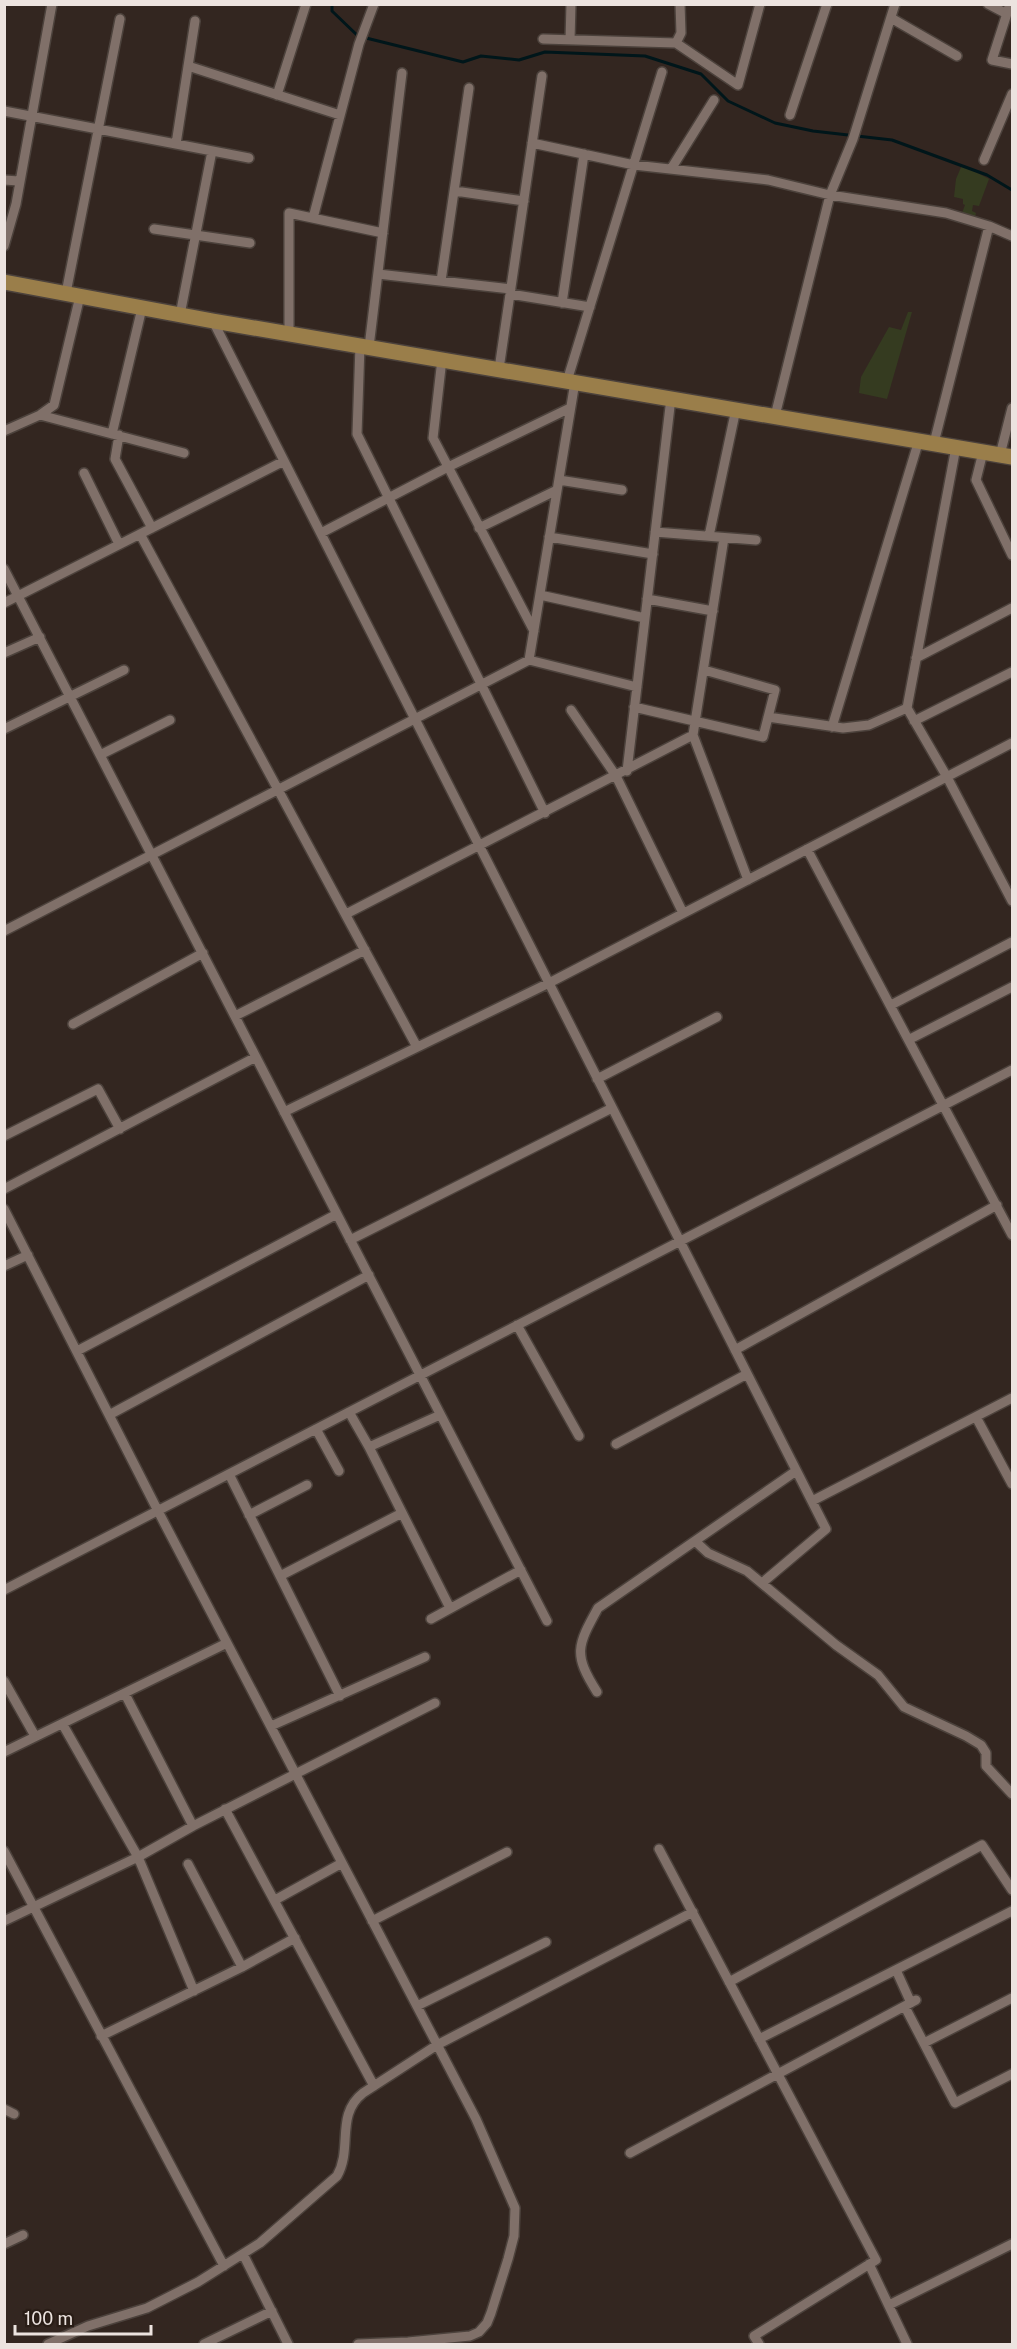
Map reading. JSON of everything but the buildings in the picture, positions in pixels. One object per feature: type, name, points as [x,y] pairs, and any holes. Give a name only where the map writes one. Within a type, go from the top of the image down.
[{"type":"main road","points":[[4,282],[213,321],[1006,456]]},
{"type":"street","points":[[4,246],[16,204],[52,4]]},
{"type":"street","points":[[313,218],[359,44],[374,4]]},
{"type":"street","points":[[570,40],[571,4]]},
{"type":"street","points":[[676,43],[681,33],[680,4]]},
{"type":"street","points":[[543,39],[676,43],[738,85],[760,4]]},
{"type":"street","points":[[790,115],[827,4]]},
{"type":"street","points":[[775,416],[830,195],[854,136],[895,4]]},
{"type":"street","points":[[988,4],[1008,9],[992,60],[1012,64]]},
{"type":"street","points":[[277,95],[303,6]]},
{"type":"street","points":[[891,18],[957,56]]},
{"type":"street","points":[[4,431],[40,415],[54,405],[98,129],[120,19]]},
{"type":"street","points":[[176,144],[195,21]]},
{"type":"street","points":[[188,66],[340,115]]},
{"type":"street","points":[[529,660],[570,408],[571,381],[590,308],[662,72]]},
{"type":"street","points":[[402,73],[378,274],[364,346],[357,434],[545,813]]},
{"type":"street","points":[[500,369],[542,76]]},
{"type":"street","points":[[441,281],[469,87]]},
{"type":"street","points":[[984,160],[1012,93]]},
{"type":"street","points":[[671,169],[714,100]]},
{"type":"street","points":[[4,111],[249,158]]},
{"type":"street","points":[[532,143],[634,165],[768,180],[830,195],[946,213],[989,226],[1012,236]]},
{"type":"street","points":[[180,315],[212,151]]},
{"type":"street","points":[[562,303],[584,154]]},
{"type":"street","points":[[4,180],[19,182]]},
{"type":"street","points":[[454,190],[524,201]]},
{"type":"street","points":[[289,333],[289,213],[383,233]]},
{"type":"street","points":[[832,726],[927,441],[989,226]]},
{"type":"street","points":[[154,229],[250,243]]},
{"type":"street","points":[[378,274],[511,291],[590,308]]},
{"type":"street","points":[[141,308],[115,435],[115,459],[152,528]]},
{"type":"street","points":[[213,321],[826,1529],[762,1583]]},
{"type":"street","points":[[442,359],[433,438],[534,631]]},
{"type":"street","points":[[627,771],[671,398]]},
{"type":"street","points":[[321,534],[448,467],[570,408]]},
{"type":"street","points":[[1006,456],[1012,408]]},
{"type":"street","points":[[709,536],[736,409]]},
{"type":"street","points":[[40,415],[184,453]]},
{"type":"street","points":[[956,447],[907,708],[947,777],[1012,901]]},
{"type":"street","points":[[983,452],[976,480],[1012,555]]},
{"type":"street","points":[[4,603],[284,461]]},
{"type":"street","points":[[84,473],[119,544]]},
{"type":"street","points":[[479,528],[558,485],[622,490]]},
{"type":"street","points":[[655,532],[756,540]]},
{"type":"street","points":[[140,534],[417,1047]]},
{"type":"street","points":[[549,537],[653,554]]},
{"type":"street","points":[[724,538],[693,735],[748,880]]},
{"type":"street","points":[[4,569],[547,1621]]},
{"type":"street","points":[[540,595],[645,618]]},
{"type":"street","points":[[647,599],[713,611]]},
{"type":"street","points":[[916,657],[1012,608]]},
{"type":"street","points":[[4,653],[40,637]]},
{"type":"street","points":[[4,931],[529,660],[637,687]]},
{"type":"street","points":[[4,729],[124,670]]},
{"type":"street","points":[[634,707],[763,737],[775,690],[704,670]]},
{"type":"street","points":[[915,721],[1012,672]]},
{"type":"street","points":[[768,717],[843,728],[869,725],[907,708]]},
{"type":"street","points":[[571,710],[616,777],[683,914]]},
{"type":"street","points":[[100,755],[170,720]]},
{"type":"street","points":[[346,915],[616,777],[693,735]]},
{"type":"street","points":[[284,1112],[549,983],[1012,743]]},
{"type":"street","points":[[807,849],[910,1039],[1012,1235]]},
{"type":"street","points":[[891,1005],[1012,942]]},
{"type":"street","points":[[235,1016],[365,950]]},
{"type":"street","points":[[74,1024],[202,953]]},
{"type":"street","points":[[910,1039],[1012,987]]},
{"type":"street","points":[[597,1079],[717,1017]]},
{"type":"street","points":[[4,1189],[256,1057]]},
{"type":"street","points":[[4,1590],[1012,1070]]},
{"type":"street","points":[[4,1136],[98,1089],[120,1129]]},
{"type":"street","points":[[350,1240],[612,1108]]},
{"type":"street","points":[[735,1350],[997,1205]]},
{"type":"street","points":[[4,1209],[158,1511],[476,2119],[515,2208],[514,2236],[508,2259],[487,2323],[479,2332],[470,2336],[358,2344]]},
{"type":"street","points":[[76,1351],[337,1214]]},
{"type":"street","points":[[4,1266],[28,1255]]},
{"type":"street","points":[[109,1415],[369,1275]]},
{"type":"street","points":[[517,1325],[579,1436]]},
{"type":"street","points":[[616,1443],[747,1374]]},
{"type":"street","points":[[812,1501],[1012,1398]]},
{"type":"street","points":[[349,1412],[450,1608]]},
{"type":"street","points":[[369,1447],[441,1415]]},
{"type":"street","points":[[976,1417],[1012,1484]]},
{"type":"street","points":[[316,1430],[339,1471]]},
{"type":"street","points":[[597,1692],[584,1671],[579,1652],[585,1633],[598,1608],[796,1471]]},
{"type":"street","points":[[229,1474],[339,1696]]},
{"type":"street","points":[[249,1515],[307,1485]]},
{"type":"street","points":[[280,1576],[402,1513]]},
{"type":"street","points":[[695,1541],[708,1553],[747,1571],[836,1645],[878,1675],[904,1707],[981,1745],[986,1752],[986,1766],[1012,1794]]},
{"type":"street","points":[[431,1619],[521,1570]]},
{"type":"street","points":[[4,1752],[227,1644]]},
{"type":"street","points":[[271,1726],[425,1657]]},
{"type":"street","points":[[4,1681],[35,1736]]},
{"type":"street","points":[[125,1694],[193,1826]]},
{"type":"street","points":[[4,1921],[138,1857],[225,1809],[435,1702]]},
{"type":"street","points":[[63,1725],[138,1857],[194,1991]]},
{"type":"street","points":[[225,1809],[374,2086]]},
{"type":"street","points":[[729,1982],[982,1845],[1012,1890]]},
{"type":"street","points":[[659,1849],[876,2260],[754,2336],[759,2344]]},
{"type":"street","points":[[4,1851],[224,2266]]},
{"type":"street","points":[[372,1921],[507,1852]]},
{"type":"street","points":[[275,1900],[342,1863]]},
{"type":"street","points":[[188,1864],[242,1967]]},
{"type":"street","points":[[759,2039],[1012,1911]]},
{"type":"street","points":[[48,2344],[88,2326],[147,2308],[198,2282],[260,2243],[337,2176],[344,2163],[348,2112],[354,2100],[437,2045],[693,1912]]},
{"type":"street","points":[[101,2036],[242,1967],[295,1938]]},
{"type":"street","points":[[417,2006],[546,1942]]},
{"type":"street","points":[[896,1970],[911,2003],[924,2043],[955,2103],[1012,2074]]},
{"type":"street","points":[[924,2043],[1012,1998]]},
{"type":"street","points":[[630,2153],[911,2003]]},
{"type":"street","points":[[4,2109],[14,2114]]},
{"type":"street","points":[[4,2244],[23,2235]]},
{"type":"street","points":[[889,2306],[1012,2244]]},
{"type":"street","points":[[243,2254],[288,2344]]},
{"type":"street","points":[[869,2264],[907,2344]]},
{"type":"street","points":[[204,2344],[272,2311]]},
{"type":"green space","points":[[962,165],[989,179],[979,206],[973,205],[972,211],[976,213],[975,217],[962,213],[965,205],[963,199],[954,197],[956,179]]},
{"type":"green space","points":[[908,312],[912,312],[887,399],[859,393],[861,377],[889,327],[901,330]]},
{"type":"waterway","points":[[332,4],[332,11],[358,36],[463,62],[481,56],[519,60],[545,52],[645,56],[701,74],[728,101],[775,123],[813,131],[892,140],[987,175],[1012,190]]}]
